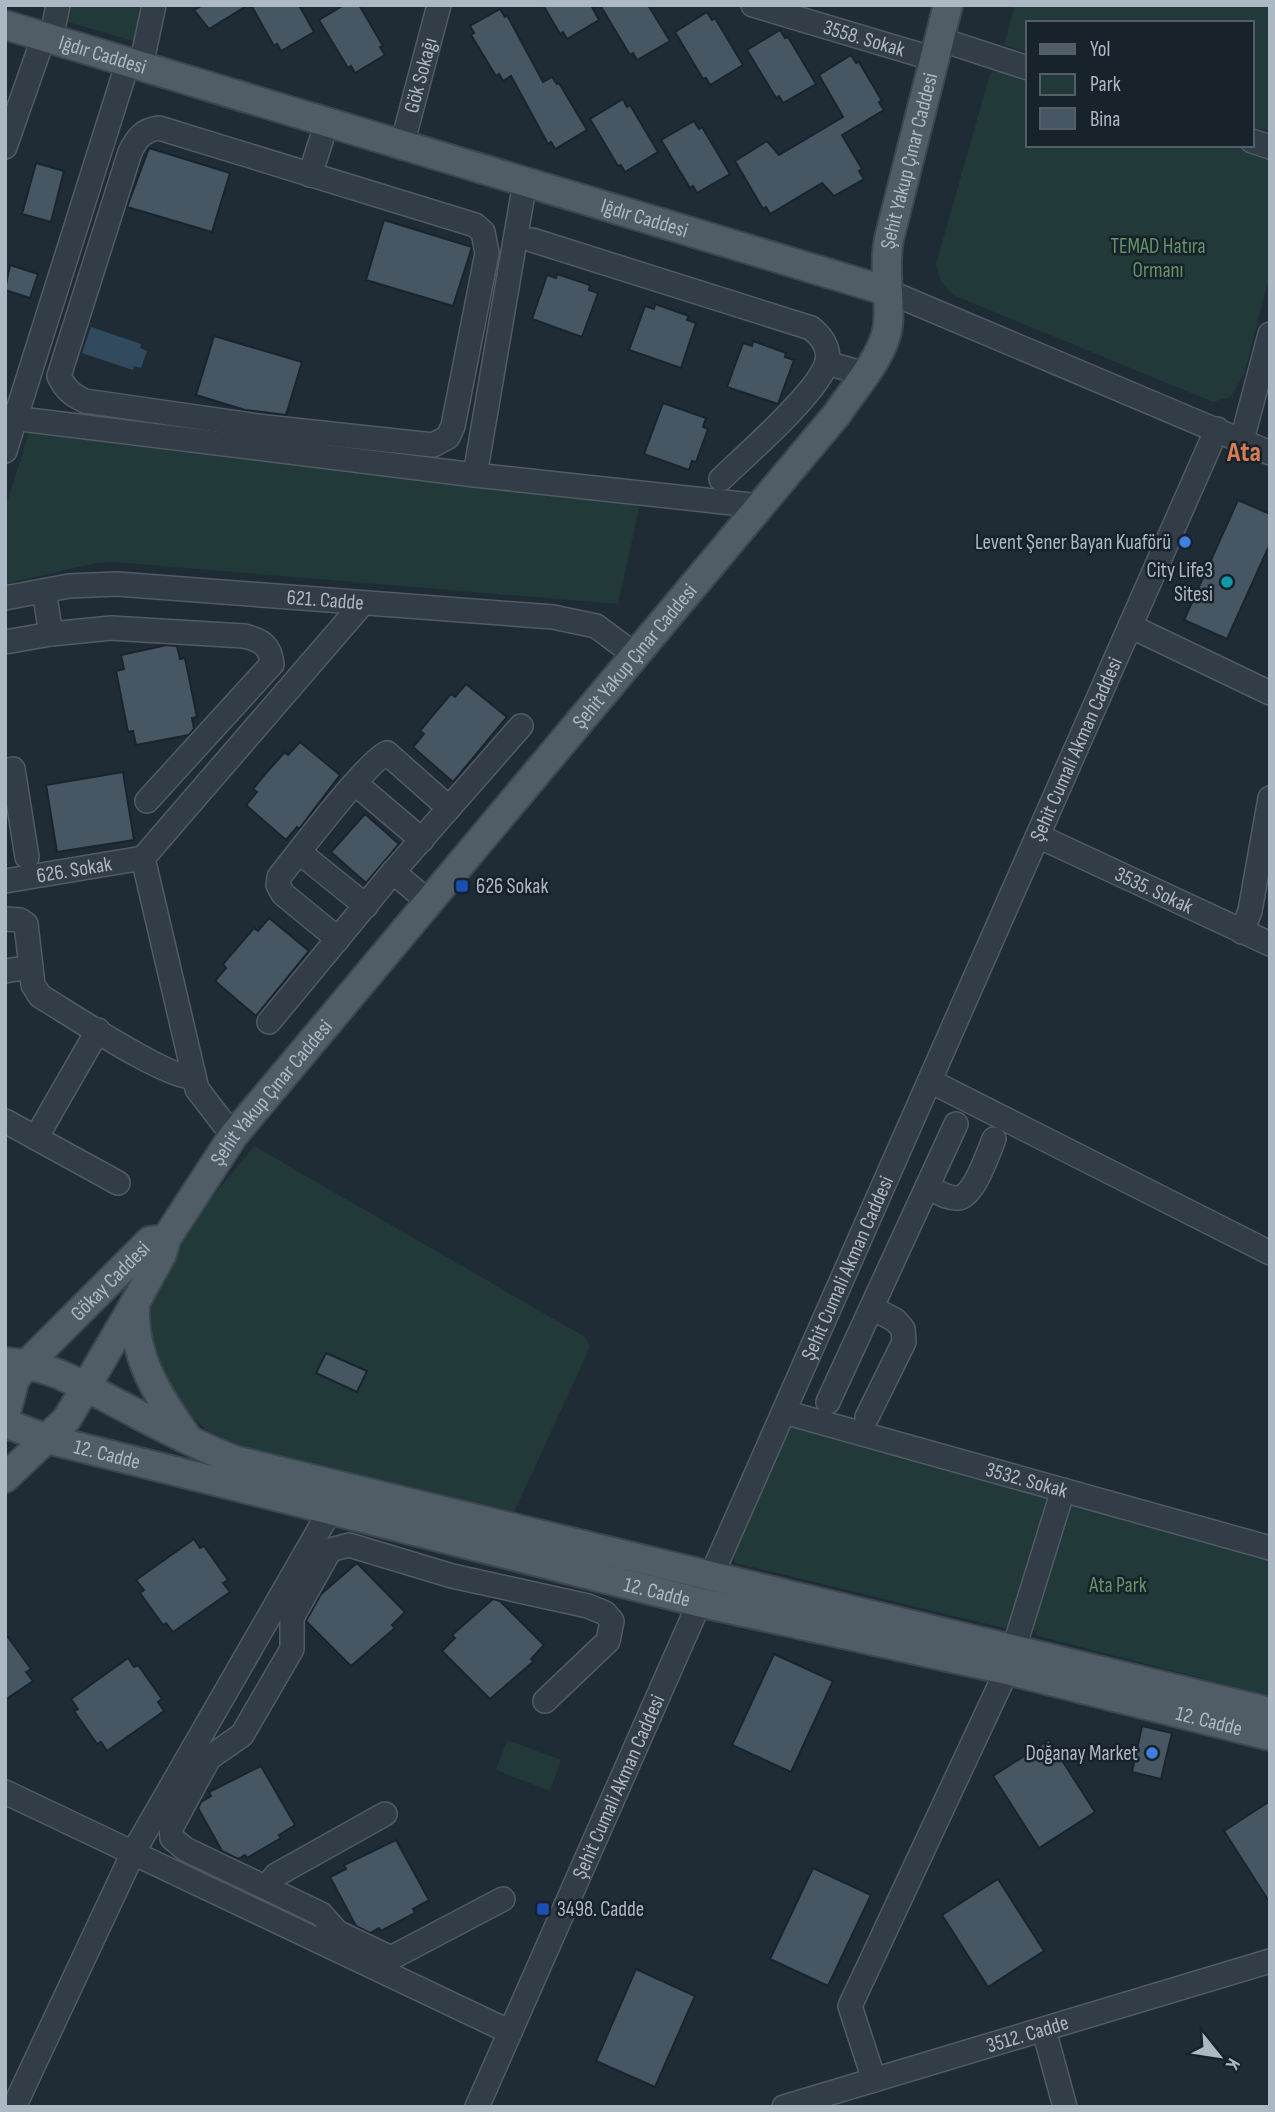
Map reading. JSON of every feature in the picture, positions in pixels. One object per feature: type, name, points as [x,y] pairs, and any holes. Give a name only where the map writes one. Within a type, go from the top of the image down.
[{"type":"main road","name":"Şehit Yakup Çınar Caddesi","points":[[166,1239],[233,1136],[837,414],[878,354],[888,329],[885,263],[889,239],[948,5]]},
{"type":"main road","name":"Iğdır Caddesi","points":[[5,25],[887,291]]},
{"type":"main road","name":"Gökay Caddesi","points":[[5,1416],[15,1379],[16,1363],[150,1241],[166,1239],[162,1254],[135,1303],[66,1419],[47,1439]]},
{"type":"main road","points":[[135,1303],[142,1361],[158,1394],[190,1442]]},
{"type":"main road","name":"12. Cadde","points":[[16,1363],[58,1372],[190,1442],[234,1460],[704,1590]]},
{"type":"main road","name":"12. Cadde","points":[[5,1423],[47,1439],[460,1541],[704,1590],[1010,1659],[1270,1712]]},
{"type":"main road","points":[[5,1478],[47,1439]]},
{"type":"main road","name":"12. Cadde","points":[[1010,1659],[1270,1736]]},
{"type":"street","points":[[5,147],[48,38],[58,5]]},
{"type":"street","points":[[5,451],[10,418],[154,5]]},
{"type":"street","name":"Gök Sokağı","points":[[402,145],[439,5]]},
{"type":"street","name":"3558. Sokak","points":[[753,5],[1026,68]]},
{"type":"street","points":[[310,175],[327,122]]},
{"type":"street","points":[[159,128],[310,175],[475,225],[483,232],[487,253],[453,426],[448,437],[433,445],[266,427],[85,401],[73,395],[63,385],[59,376],[130,152],[138,138],[149,129],[159,128]]},
{"type":"street","points":[[475,475],[525,182]]},
{"type":"street","points":[[532,240],[811,328],[820,336],[827,349],[827,363],[804,397],[721,479]]},
{"type":"street","name":"Iğdır Caddesi","points":[[887,291],[1270,453]]},
{"type":"street","points":[[1242,440],[1270,334]]},
{"type":"street","points":[[827,363],[864,374]]},
{"type":"street","points":[[10,418],[475,475],[760,506]]},
{"type":"street","name":"Şehit Cumali Akman Caddesi","points":[[477,2107],[1217,429]]},
{"type":"street","name":"621. Cadde","points":[[5,598],[44,591],[117,584],[581,621],[610,634],[635,655]]},
{"type":"street","points":[[44,591],[51,634]]},
{"type":"street","points":[[233,1136],[198,1093],[143,858],[363,603]]},
{"type":"street","points":[[1130,626],[1270,693]]},
{"type":"street","points":[[5,642],[111,628],[244,636],[259,639],[266,645],[272,664],[147,801]]},
{"type":"street","points":[[269,1022],[393,872],[521,726]]},
{"type":"street","points":[[338,939],[283,894],[278,885],[279,877],[356,784],[380,756],[387,753],[449,808]]},
{"type":"street","points":[[5,771],[13,769],[27,857]]},
{"type":"street","points":[[356,784],[422,840]]},
{"type":"street","points":[[1242,932],[1250,911],[1270,798]]},
{"type":"street","name":"3535. Sokak","points":[[1038,836],[1270,944]]},
{"type":"street","points":[[299,852],[366,906]]},
{"type":"street","name":"626. Sokak","points":[[5,881],[143,858]]},
{"type":"street","points":[[393,872],[429,902]]},
{"type":"street","points":[[5,919],[20,920],[26,924],[33,985],[40,996],[161,1067],[185,1078],[194,1077]]},
{"type":"street","points":[[5,971],[31,967]]},
{"type":"street","points":[[36,1138],[98,1030]]},
{"type":"street","points":[[930,1081],[1270,1253]]},
{"type":"street","points":[[5,1121],[118,1183]]},
{"type":"street","points":[[828,1402],[956,1124]]},
{"type":"street","points":[[927,1187],[956,1199],[964,1197],[973,1188],[994,1139]]},
{"type":"street","points":[[860,1239],[895,1255]]},
{"type":"street","points":[[867,1417],[904,1342],[903,1329],[895,1320],[872,1308]]},
{"type":"street","name":"3532. Sokak","points":[[784,1412],[1270,1548]]},
{"type":"street","points":[[874,2080],[850,2006],[1010,1659],[1063,1490]]},
{"type":"street","points":[[13,2107],[133,1853],[331,1509]]},
{"type":"street","points":[[452,1576],[460,1541]]},
{"type":"street","points":[[503,1899],[391,1958],[337,1932],[321,1914],[185,1849],[172,1838],[171,1828],[209,1758],[242,1735],[292,1649],[292,1618],[330,1550],[349,1545],[452,1576],[588,1606],[605,1614],[611,1621],[608,1641],[545,1701]]},
{"type":"street","points":[[5,1792],[510,2032]]},
{"type":"street","points":[[267,1887],[276,1875],[385,1814]]},
{"type":"street","points":[[290,1928],[302,1905]]},
{"type":"street","name":"3512. Cadde","points":[[784,2107],[1270,1961]]},
{"type":"street","points":[[1044,2030],[1065,2107]]},
{"type":"green space","points":[[65,5],[145,5],[137,42],[61,20]]},
{"type":"green space","points":[[1015,5],[1270,5],[1270,132],[1254,127],[1254,21],[1026,21],[1026,52],[1004,45]]},
{"type":"green space","name":"TEMAD Hatıra Ormanı","points":[[1000,67],[1026,74],[1026,147],[1252,147],[1270,154],[1270,274],[1244,374],[1231,397],[1213,402],[953,295],[940,280],[936,264],[990,74]]},
{"type":"green space","points":[[30,429],[641,500],[618,604],[113,562],[96,563],[5,584],[5,509]]},
{"type":"green space","points":[[254,1146],[585,1337],[590,1347],[512,1517],[247,1450],[205,1429],[176,1400],[153,1369],[145,1311],[183,1233]]},
{"type":"green space","points":[[792,1424],[1051,1495],[1008,1629],[735,1563],[732,1552]]},
{"type":"green space","name":"Ata Park","points":[[1074,1500],[1270,1556],[1270,1696],[1038,1636],[1029,1624],[1066,1505]]},
{"type":"green space","points":[[507,1740],[561,1760],[550,1791],[496,1770]]},
{"type":"water","points":[[91,327],[141,344],[140,348],[147,351],[141,368],[134,366],[133,370],[82,353]]},
{"type":"building","points":[[203,5],[248,5],[209,29],[194,10]]},
{"type":"building","points":[[251,5],[299,5],[314,32],[281,51],[277,44],[274,46]]},
{"type":"building","points":[[344,5],[359,5],[383,46],[380,47],[385,55],[355,73],[351,66],[348,68],[319,20]]},
{"type":"building","points":[[543,5],[591,5],[599,20],[567,39],[563,32],[560,34]]},
{"type":"building","points":[[600,5],[648,5],[670,41],[637,60],[633,53],[630,55]]},
{"type":"building","points":[[500,9],[505,17],[507,15],[543,82],[552,77],[559,83],[587,130],[555,149],[551,142],[548,144],[511,76],[503,81],[499,74],[496,76],[471,35],[474,33],[470,26]]},
{"type":"building","points":[[707,12],[712,20],[715,18],[743,65],[710,85],[706,78],[703,79],[675,32]]},
{"type":"building","points":[[780,30],[785,38],[788,37],[816,84],[783,103],[779,96],[776,98],[747,50]]},
{"type":"building","points":[[851,55],[856,63],[859,62],[882,101],[879,102],[884,110],[842,135],[862,169],[859,171],[864,179],[834,196],[822,183],[770,214],[766,207],[763,209],[735,161],[767,141],[779,155],[843,117],[819,75]]},
{"type":"building","points":[[623,99],[627,107],[630,105],[658,152],[625,172],[621,165],[618,166],[590,119]]},
{"type":"building","points":[[694,121],[699,129],[702,127],[730,174],[697,193],[693,186],[690,188],[661,140]]},
{"type":"building","points":[[149,148],[230,173],[212,232],[127,207]]},
{"type":"building","points":[[36,163],[64,171],[51,222],[22,214]]},
{"type":"building","points":[[384,220],[472,247],[453,306],[366,280]]},
{"type":"building","points":[[10,265],[38,274],[30,298],[5,290]]},
{"type":"building","points":[[557,274],[590,285],[589,290],[598,293],[582,337],[532,319],[547,275],[556,278]]},
{"type":"building","points":[[655,304],[689,316],[687,320],[696,323],[681,368],[629,350],[645,306],[654,309]]},
{"type":"building","points":[[214,336],[302,362],[286,415],[245,410],[196,395]]},
{"type":"building","points":[[753,341],[786,353],[785,357],[794,360],[778,404],[727,387],[743,343],[752,346]]},
{"type":"building","points":[[663,403],[706,418],[703,427],[708,429],[696,462],[692,461],[689,470],[644,454]]},
{"type":"building","name":"City Life3 Sitesi","points":[[1238,500],[1270,514],[1270,544],[1227,639],[1184,620]]},
{"type":"building","points":[[167,645],[177,646],[180,659],[185,658],[197,717],[192,718],[194,729],[189,735],[136,745],[133,731],[128,732],[116,671],[124,669],[121,655]]},
{"type":"building","points":[[466,684],[507,717],[453,782],[413,747],[424,734],[420,731],[433,715],[451,694],[455,697]]},
{"type":"building","points":[[300,742],[340,775],[299,829],[297,827],[286,840],[246,805],[257,792],[253,789],[266,773],[285,752],[288,755]]},
{"type":"building","points":[[123,772],[134,840],[57,852],[46,785]]},
{"type":"building","points":[[365,814],[399,844],[366,883],[331,852]]},
{"type":"building","points":[[269,918],[309,951],[256,1016],[215,981],[226,968],[223,964],[254,928],[258,931]]},
{"type":"building","points":[[326,1353],[367,1371],[357,1392],[316,1373]]},
{"type":"building","points":[[194,1539],[200,1548],[204,1546],[228,1580],[223,1583],[230,1592],[173,1632],[166,1623],[163,1625],[140,1593],[144,1590],[136,1580]]},
{"type":"building","points":[[357,1563],[405,1612],[392,1625],[395,1628],[351,1666],[306,1621],[321,1594]]},
{"type":"building","points":[[493,1599],[500,1601],[544,1645],[531,1659],[534,1661],[490,1699],[442,1651],[455,1638],[452,1635]]},
{"type":"building","points":[[5,1633],[31,1669],[26,1672],[33,1681],[5,1700]]},
{"type":"building","points":[[774,1654],[833,1681],[791,1772],[732,1745]]},
{"type":"building","points":[[128,1658],[134,1667],[138,1665],[162,1699],[158,1702],[164,1711],[107,1751],[101,1742],[97,1744],[74,1711],[78,1709],[71,1699]]},
{"type":"building","name":"Doğanay Market","points":[[1142,1726],[1172,1733],[1161,1779],[1132,1772]]},
{"type":"building","points":[[1049,1740],[1095,1812],[1039,1848],[993,1776]]},
{"type":"building","points":[[261,1766],[295,1825],[279,1835],[281,1838],[247,1858],[245,1855],[238,1859],[222,1851],[198,1808],[201,1802],[211,1796],[209,1792]]},
{"type":"building","points":[[1270,1801],[1270,1903],[1224,1831]]},
{"type":"building","points":[[396,1840],[429,1900],[413,1909],[415,1913],[381,1931],[379,1928],[370,1933],[356,1926],[330,1877],[346,1869],[344,1865]]},
{"type":"building","points":[[813,1868],[871,1895],[828,1986],[770,1959]]},
{"type":"building","points":[[998,1879],[1044,1951],[988,1987],[942,1915]]},
{"type":"building","points":[[636,1969],[695,1996],[655,2087],[596,2061]]},
{"type":"place","name":"Levent Şener Bayan Kuaförü","points":[[1185,542]]},
{"type":"place","name":"City Life3 Sitesi","points":[[1227,582]]},
{"type":"place","name":"626 Sokak","points":[[462,886]]},
{"type":"place","name":"Doğanay Market","points":[[1152,1753]]},
{"type":"place","name":"3498. Cadde","points":[[543,1909]]},
{"type":"district","name":"Ata","points":[[1244,452]]}]
